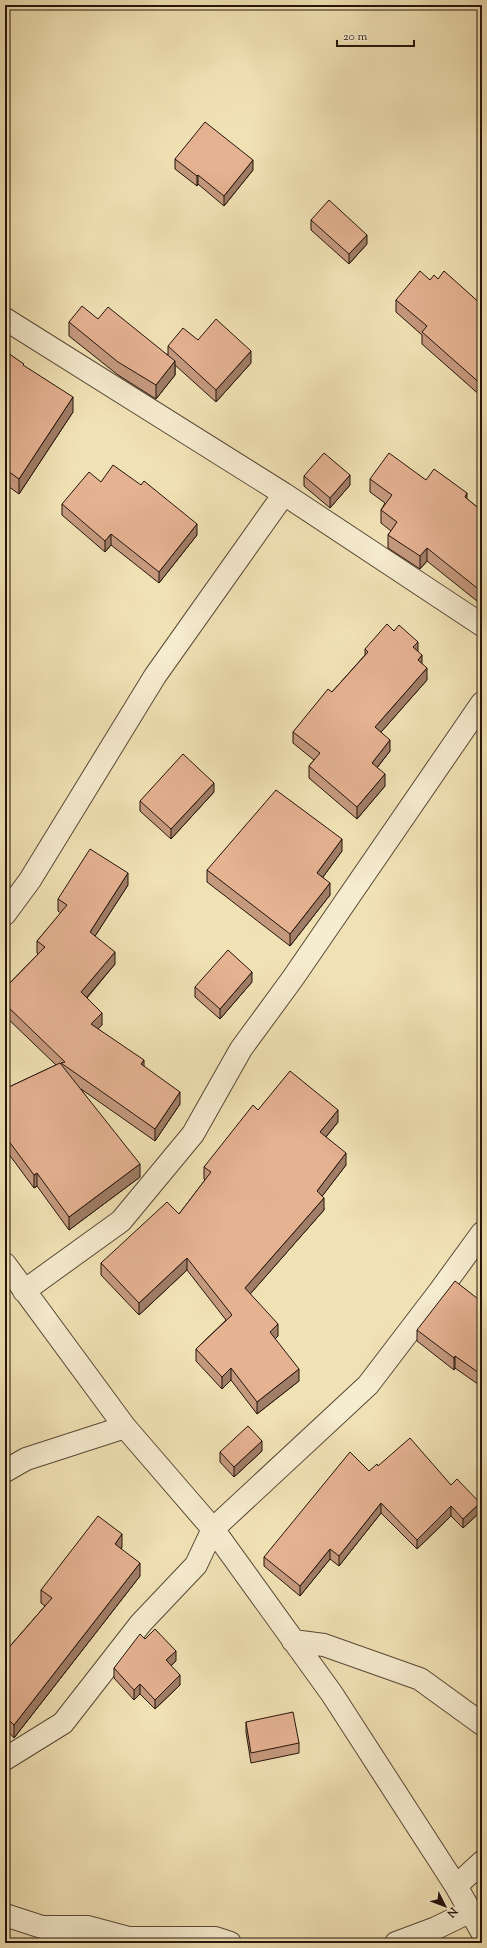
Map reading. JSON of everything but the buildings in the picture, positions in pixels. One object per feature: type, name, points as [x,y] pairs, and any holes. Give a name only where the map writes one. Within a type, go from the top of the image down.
[{"type":"street","points":[[5,319],[284,494],[482,625]]},
{"type":"street","points":[[5,914],[30,880],[156,676],[284,494]]},
{"type":"street","points":[[24,1291],[121,1221],[193,1134],[241,1049],[293,978],[482,703]]},
{"type":"street","points":[[5,1759],[63,1723],[142,1623],[196,1565],[213,1529],[368,1385],[482,1233]]},
{"type":"street","points":[[5,1264],[125,1427],[213,1529],[293,1642],[332,1694],[456,1886],[482,1932]]},
{"type":"street","points":[[5,1471],[26,1459],[125,1427]]},
{"type":"street","points":[[293,1642],[324,1645],[420,1679],[482,1724]]},
{"type":"street","points":[[456,1886],[482,1862]]},
{"type":"street","points":[[396,1943],[436,1928],[471,1911]]},
{"type":"street","points":[[5,1915],[42,1927],[88,1927],[129,1941],[215,1938],[230,1943]]}]
